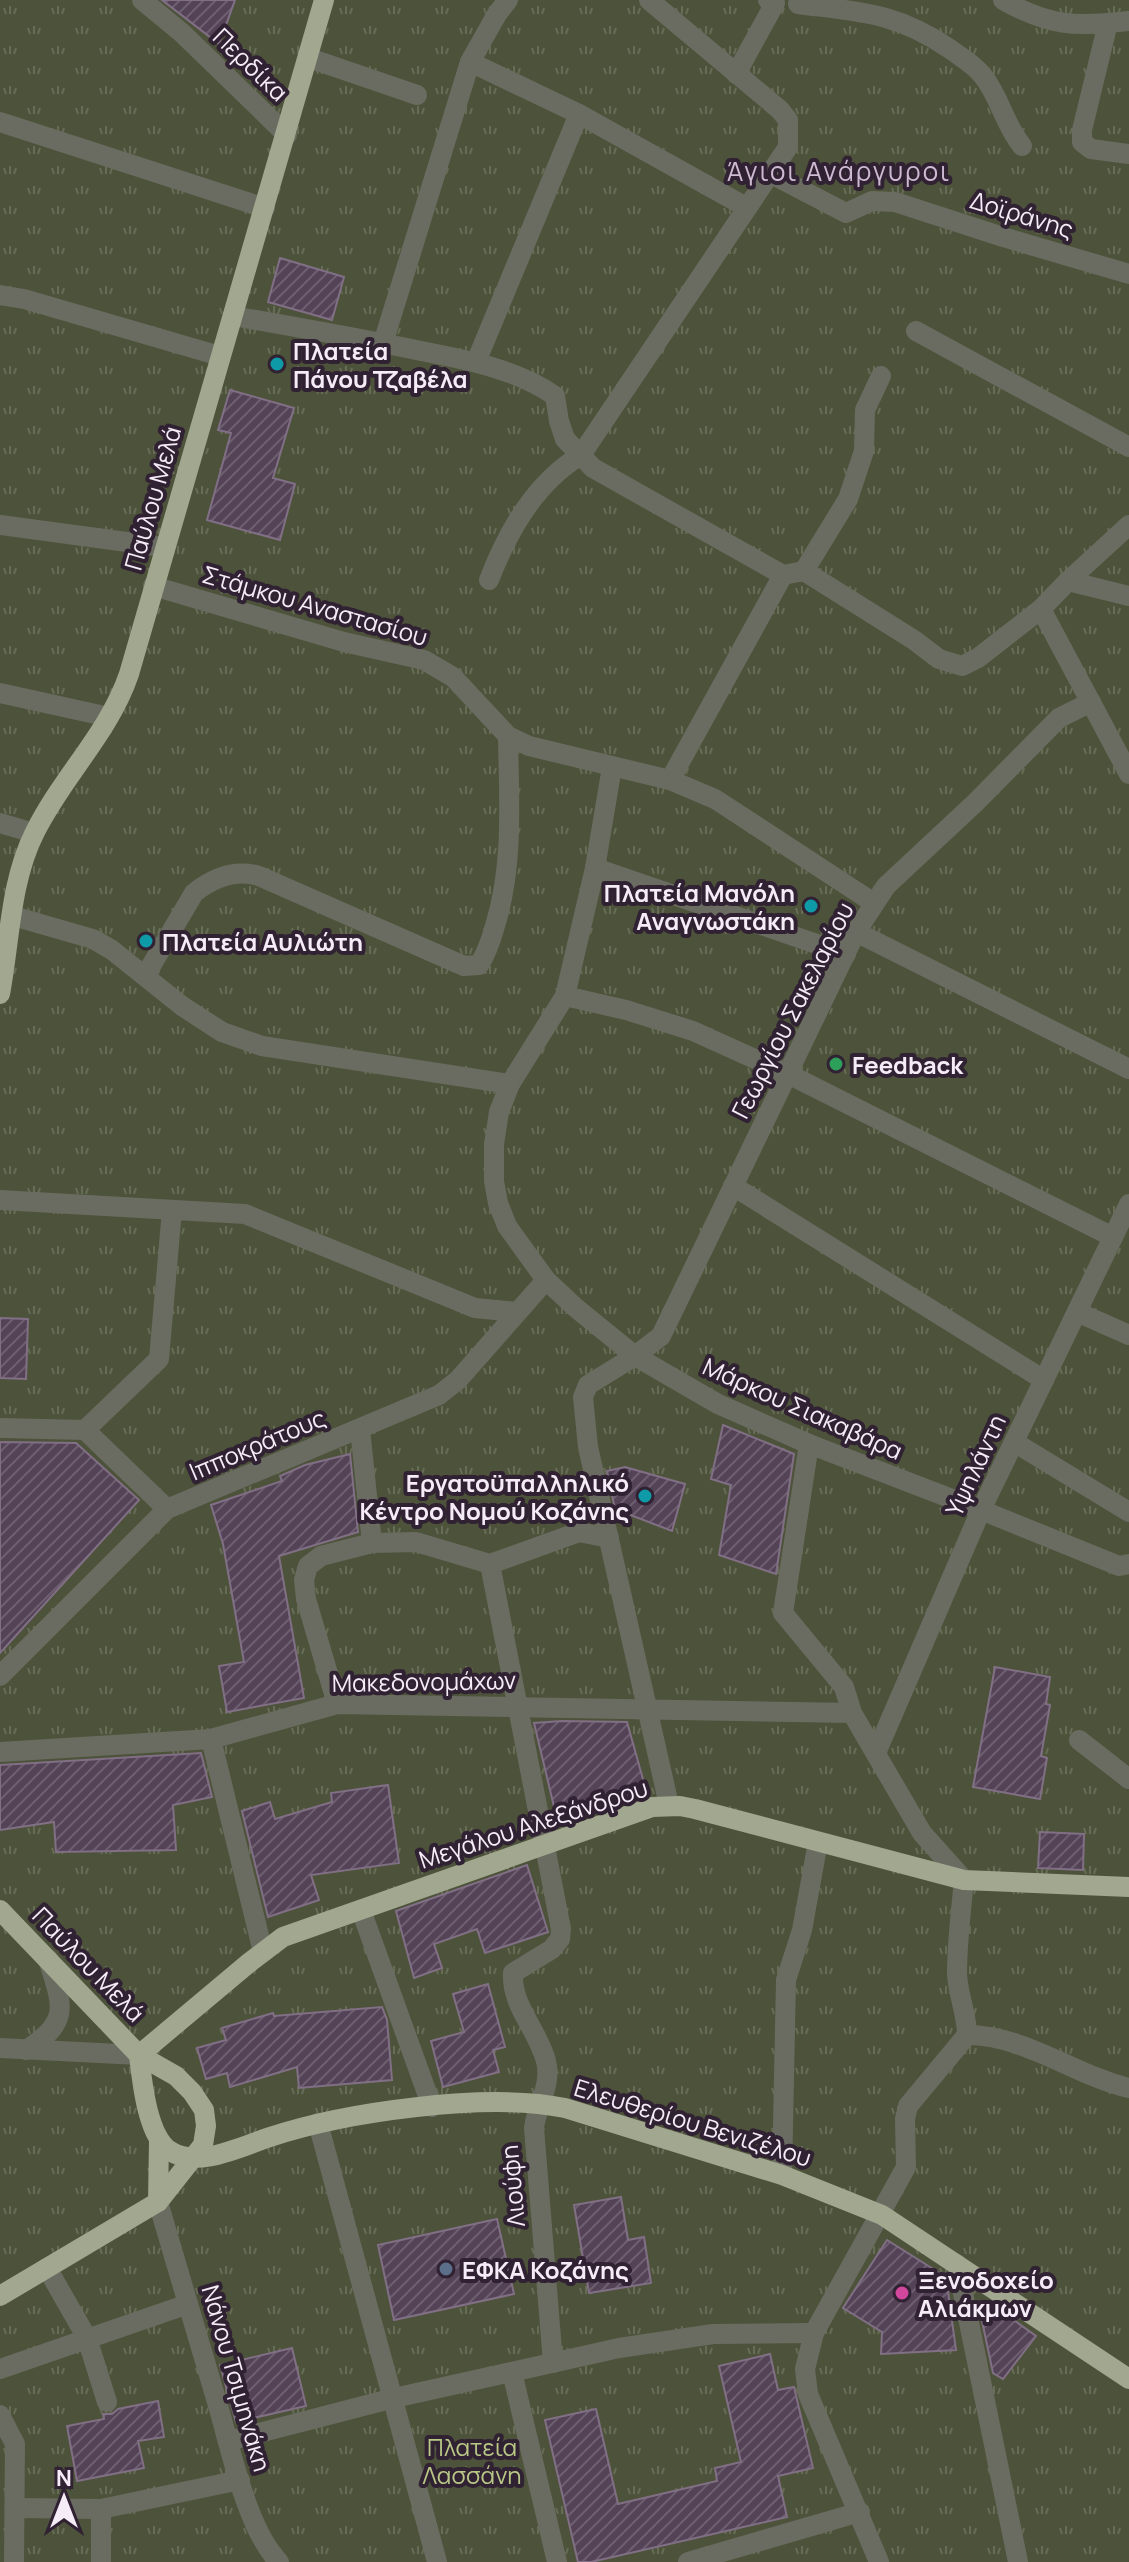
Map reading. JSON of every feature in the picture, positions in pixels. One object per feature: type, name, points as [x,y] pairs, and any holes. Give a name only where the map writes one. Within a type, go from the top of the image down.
[{"type":"main road","name":"Παύλου Μελά","points":[[1,980],[19,874],[34,833],[109,717],[129,674],[324,0]]},
{"type":"main road","name":"Μεγάλου Αλεξάνδρου","points":[[139,2055],[274,1943],[295,1932],[652,1807],[669,1805],[695,1809],[964,1880],[1129,1887]]},
{"type":"main road","name":"Παύλου Μελά","points":[[0,1910],[139,2055],[176,2076],[192,2092],[204,2110],[206,2126],[203,2145],[194,2158]]},
{"type":"main road","points":[[139,2055],[143,2095],[159,2141],[158,2202]]},
{"type":"main road","name":"Ελευθερίου Βενιζέλου","points":[[194,2158],[318,2123],[432,2107],[542,2103],[782,2175],[882,2215],[1129,2379]]},
{"type":"main road","points":[[0,2296],[158,2202],[194,2158],[169,2150],[159,2141]]},
{"type":"street","name":"Περδίκα","points":[[142,0],[182,33],[287,135]]},
{"type":"street","points":[[383,343],[470,62],[506,0]]},
{"type":"street","points":[[489,580],[501,550],[525,509],[564,466],[581,455],[788,147],[788,120],[780,110],[649,0]]},
{"type":"street","points":[[736,74],[772,1]]},
{"type":"street","points":[[1012,3],[1051,22],[1076,25],[1129,21]]},
{"type":"street","points":[[798,4],[881,15],[906,23],[942,44],[983,75],[1009,130],[1022,146]]},
{"type":"street","points":[[1108,23],[1082,130],[1082,142],[1091,149],[1129,154]]},
{"type":"street","points":[[309,58],[417,95]]},
{"type":"street","points":[[470,62],[579,114],[746,207]]},
{"type":"street","points":[[476,362],[579,114]]},
{"type":"street","points":[[0,122],[265,208]]},
{"type":"street","name":"Δοϊράνης","points":[[771,174],[846,213],[872,201],[895,202],[1129,274]]},
{"type":"street","points":[[0,295],[24,299],[220,356]]},
{"type":"street","points":[[233,316],[476,362],[536,382],[555,396],[565,439],[593,468],[793,573],[914,640],[939,659],[962,666],[978,658],[1041,609],[1129,525]]},
{"type":"street","points":[[916,331],[1129,447]]},
{"type":"street","points":[[670,780],[793,573],[848,499],[864,451],[865,410],[881,376]]},
{"type":"street","points":[[0,525],[164,547]]},
{"type":"street","points":[[1068,581],[1129,596]]},
{"type":"street","name":"Στάμκου Αναστασίου","points":[[153,586],[344,642],[424,660],[453,677],[508,736],[529,746],[670,780],[715,799],[874,903]]},
{"type":"street","points":[[1041,609],[1129,774]]},
{"type":"street","points":[[0,693],[109,717]]},
{"type":"street","name":"Γεωργίου Σακελαρίου","points":[[669,1805],[588,1447],[583,1397],[588,1385],[661,1336],[856,932],[886,886],[975,803],[1059,718],[1091,702]]},
{"type":"street","points":[[145,976],[194,893],[204,885],[244,872],[464,966],[479,965],[487,954],[505,892],[509,828],[508,736]]},
{"type":"street","name":"Μάρκου Σιακαβάρα","points":[[612,767],[595,868],[565,996],[510,1084],[499,1112],[494,1144],[494,1181],[507,1226],[546,1280],[576,1308],[635,1356],[718,1404],[809,1444],[1119,1566],[1129,1564]]},
{"type":"street","points":[[0,823],[34,833]]},
{"type":"street","points":[[595,868],[846,954]]},
{"type":"street","points":[[13,916],[93,939],[222,1032],[262,1046],[510,1084]]},
{"type":"street","points":[[856,932],[1129,1069]]},
{"type":"street","points":[[565,996],[626,1010],[693,1031],[788,1074],[1113,1237]]},
{"type":"street","points":[[733,1186],[1044,1380]]},
{"type":"street","points":[[0,1200],[245,1214],[475,1308],[517,1312]]},
{"type":"street","name":"Υψηλάντη","points":[[876,1753],[981,1510],[1129,1204]]},
{"type":"street","points":[[85,1430],[159,1359],[172,1210]]},
{"type":"street","name":"Ιπποκράτους","points":[[0,1676],[167,1509],[439,1395],[458,1380],[546,1280]]},
{"type":"street","points":[[1077,1312],[1129,1335]]},
{"type":"street","points":[[0,1428],[85,1430],[167,1509]]},
{"type":"street","points":[[360,1429],[372,1543]]},
{"type":"street","points":[[1014,1442],[1129,1512]]},
{"type":"street","points":[[809,1444],[783,1613],[844,1687],[852,1713],[922,1833],[964,1880],[957,1974],[967,2035],[908,2106],[905,2119],[906,2167],[814,2333],[805,2369],[808,2394],[879,2562]]},
{"type":"street","points":[[337,1704],[306,1599],[304,1580],[308,1566],[321,1556],[372,1543],[416,1542],[490,1564],[579,1532],[609,1538]]},
{"type":"street","points":[[490,1564],[545,1843]]},
{"type":"street","name":"Μακεδονομάχων","points":[[0,1752],[211,1739],[337,1704],[852,1713]]},
{"type":"street","points":[[211,1739],[263,1952]]},
{"type":"street","points":[[1079,1740],[1129,1779]]},
{"type":"street","points":[[782,2175],[786,1980],[802,1930],[818,1842]]},
{"type":"street","name":"Λιούφη","points":[[545,1843],[559,1916],[560,1939],[552,1949],[513,1973],[513,1985],[545,2057],[546,2078],[534,2128],[553,2363]]},
{"type":"street","points":[[361,1910],[432,2107]]},
{"type":"street","points":[[26,2050],[56,2026],[59,2007],[57,1990],[48,1959]]},
{"type":"street","points":[[967,2035],[1006,2040],[1105,2082],[1129,2088]]},
{"type":"street","points":[[0,2048],[139,2055]]},
{"type":"street","points":[[318,2123],[437,2562]]},
{"type":"street","name":"Νάνου Τσιμηνάκη","points":[[158,2202],[240,2480],[258,2529],[279,2562]]},
{"type":"street","points":[[957,2264],[1018,2562]]},
{"type":"street","points":[[47,2268],[87,2338],[107,2402]]},
{"type":"street","points":[[0,2369],[188,2304]]},
{"type":"street","points":[[228,2441],[394,2398],[619,2348],[713,2334],[814,2333]]},
{"type":"street","points":[[512,2372],[557,2562]]},
{"type":"street","points":[[0,2415],[15,2444],[14,2562]]},
{"type":"street","points":[[15,2508],[101,2509],[240,2480]]},
{"type":"street","points":[[101,2509],[101,2562]]},
{"type":"street","points":[[688,2562],[860,2512]]},
{"type":"green space","name":"Πλατεία Λασσάνη","points":[[0,0],[1129,0],[1129,2562],[0,2562]]},
{"type":"building","points":[[162,0],[235,0],[219,44]]},
{"type":"building","points":[[280,258],[344,277],[332,320],[268,302]]},
{"type":"building","points":[[230,390],[294,408],[273,478],[295,484],[280,540],[207,520],[231,433],[218,430]]},
{"type":"building","points":[[0,1318],[28,1319],[26,1379],[0,1378]]},
{"type":"building","points":[[723,1425],[794,1454],[776,1574],[719,1555],[731,1485],[711,1479]]},
{"type":"building","points":[[0,1442],[76,1443],[139,1500],[0,1653]]},
{"type":"building","points":[[350,1454],[358,1532],[279,1556],[304,1698],[227,1712],[219,1666],[244,1662],[223,1544],[211,1505],[282,1481],[280,1476],[305,1465]]},
{"type":"building","name":"Εργατοϋπαλληλικό Κέντρο Νομού Κοζάνης","points":[[625,1467],[685,1484],[672,1531],[615,1509],[607,1471]]},
{"type":"building","points":[[995,1667],[1050,1677],[1046,1704],[1050,1705],[1041,1756],[1047,1758],[1040,1799],[973,1787]]},
{"type":"building","points":[[627,1722],[646,1790],[556,1815],[534,1723]]},
{"type":"building","points":[[201,1753],[212,1797],[173,1805],[176,1850],[56,1852],[54,1822],[0,1830],[0,1765]]},
{"type":"building","points":[[388,1785],[399,1863],[311,1875],[319,1900],[268,1917],[242,1811],[270,1802],[275,1819],[332,1802],[331,1793]]},
{"type":"building","points":[[1040,1832],[1084,1834],[1083,1870],[1038,1868]]},
{"type":"building","points":[[527,1865],[548,1932],[485,1953],[477,1929],[434,1944],[442,1968],[414,1978],[396,1911]]},
{"type":"building","points":[[488,1984],[505,2047],[493,2050],[499,2072],[443,2087],[431,2041],[464,2032],[453,1994]]},
{"type":"building","points":[[382,2007],[387,2020],[392,2080],[299,2088],[297,2067],[230,2087],[227,2073],[206,2079],[197,2048],[226,2040],[222,2028],[273,2013],[274,2016]]},
{"type":"building","points":[[621,2197],[628,2240],[644,2237],[651,2283],[589,2293],[574,2205]]},
{"type":"building","name":"ΕΦΚΑ Κοζάνης","points":[[497,2219],[514,2294],[394,2320],[378,2245]]},
{"type":"building","name":"Ξενοδοχείο Αλιάκμων","points":[[887,2240],[946,2277],[956,2350],[881,2354],[882,2332],[843,2308]]},
{"type":"building","points":[[990,2303],[1036,2336],[1003,2379],[993,2373],[981,2316]]},
{"type":"building","points":[[292,2348],[306,2406],[236,2422],[220,2365]]},
{"type":"building","points":[[770,2354],[778,2390],[794,2387],[813,2468],[778,2476],[787,2517],[591,2562],[578,2562],[545,2420],[596,2409],[618,2504],[717,2481],[715,2468],[741,2462],[719,2366]]},
{"type":"building","points":[[158,2401],[164,2437],[138,2441],[144,2468],[77,2481],[67,2426],[104,2419],[103,2414],[112,2414],[118,2409]]},
{"type":"place","name":"Πλατεία Πάνου Τζαβέλα","points":[[277,364]]},
{"type":"place","name":"Πλατεία Μανόλη Αναγνωστάκη","points":[[811,906]]},
{"type":"place","name":"Πλατεία Αυλιώτη","points":[[146,941]]},
{"type":"place","name":"Feedback","points":[[836,1064]]},
{"type":"place","name":"Εργατοϋπαλληλικό Κέντρο Νομού Κοζάνης","points":[[645,1496]]},
{"type":"place","name":"ΕΦΚΑ Κοζάνης","points":[[446,2269]]},
{"type":"place","name":"Ξενοδοχείο Αλιάκμων","points":[[902,2293]]},
{"type":"district","name":"Άγιοι Ανάργυροι","points":[[839,171]]}]
